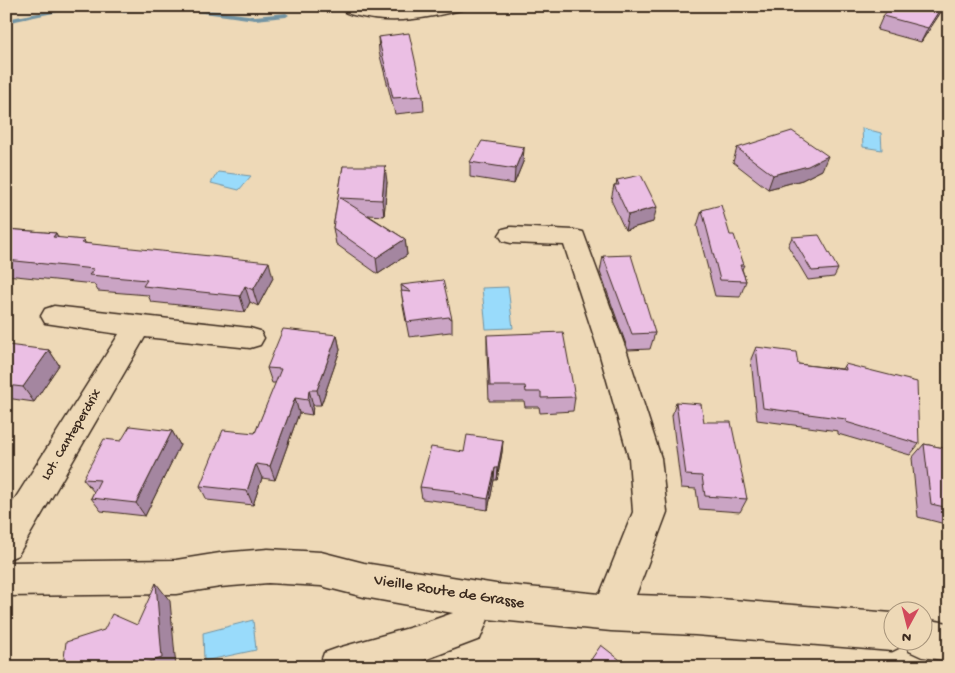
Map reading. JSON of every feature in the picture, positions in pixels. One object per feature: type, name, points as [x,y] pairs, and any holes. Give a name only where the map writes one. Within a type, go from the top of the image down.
[{"type":"street","points":[[346,6],[356,12],[372,16],[394,16],[420,14],[459,6]]},
{"type":"street","points":[[511,235],[574,238],[613,352],[645,458],[650,512],[611,613]]},
{"type":"street","points":[[54,316],[250,338]]},
{"type":"street","name":"Lot. Canteperdrix","points":[[6,544],[138,326]]},
{"type":"street","name":"Vieille Route de Grasse","points":[[6,579],[176,577],[220,570],[268,566],[321,570],[364,580],[496,602],[611,613],[695,616],[882,631]]},
{"type":"street","points":[[338,667],[416,645],[467,626],[477,598]]},
{"type":"street","points":[[932,639],[949,642]]},
{"type":"water","points":[[862,128],[881,133],[882,150],[863,147]]},
{"type":"water","points":[[218,172],[251,176],[239,190],[211,183]]},
{"type":"water","points":[[508,287],[513,328],[486,329],[482,288]]},
{"type":"water","points":[[253,620],[256,650],[204,661],[203,633]]},
{"type":"building","points":[[891,6],[942,6],[928,28],[883,16]]},
{"type":"building","points":[[409,33],[423,96],[393,98],[378,37]]},
{"type":"building","points":[[792,131],[828,156],[808,166],[773,175],[737,148]]},
{"type":"building","points":[[482,141],[524,147],[515,169],[470,162]]},
{"type":"building","points":[[343,166],[385,166],[382,200],[340,198],[405,239],[376,258],[333,228]]},
{"type":"building","points":[[641,175],[657,207],[628,215],[614,185],[619,185],[617,180]]},
{"type":"building","points":[[721,205],[730,235],[734,235],[744,265],[740,265],[746,281],[720,280],[702,210]]},
{"type":"building","points":[[6,229],[56,233],[53,237],[84,240],[82,243],[269,262],[253,290],[245,286],[240,296],[143,286],[147,280],[89,275],[94,269],[6,260]]},
{"type":"building","points":[[819,235],[838,269],[812,271],[792,237]]},
{"type":"building","points":[[631,255],[655,333],[632,334],[603,256]]},
{"type":"building","points":[[443,280],[452,319],[449,317],[407,322],[401,291],[411,292],[401,285]]},
{"type":"building","points":[[283,329],[337,335],[317,390],[309,390],[308,400],[295,398],[270,466],[256,464],[247,491],[200,486],[223,430],[255,433],[281,369],[267,368]]},
{"type":"building","points":[[563,332],[575,397],[541,398],[541,392],[526,392],[525,386],[490,386],[487,335]]},
{"type":"building","points":[[7,345],[49,350],[23,387],[6,385]]},
{"type":"building","points":[[756,347],[796,352],[798,364],[846,370],[845,364],[917,382],[919,444],[846,422],[846,419],[763,408]]},
{"type":"building","points":[[676,402],[701,404],[704,422],[731,422],[747,499],[705,496],[702,476],[686,475]]},
{"type":"building","points":[[130,426],[172,431],[136,503],[91,498],[100,480],[83,479],[104,439],[121,441]]},
{"type":"building","points":[[467,435],[503,440],[498,468],[495,468],[488,499],[454,493],[455,491],[420,487],[431,447],[464,452]]},
{"type":"building","points":[[924,444],[949,449],[949,508],[931,504]]},
{"type":"building","points":[[156,583],[162,658],[142,664],[142,667],[58,667],[63,666],[66,642],[104,630],[112,614],[137,625]]},
{"type":"building","points":[[601,645],[629,667],[586,667]]},
{"type":"building","points":[[521,663],[526,667],[518,667]]},
{"type":"waterway","points":[[6,21],[84,6]]},
{"type":"waterway","points":[[90,6],[116,10],[182,8],[255,18],[286,15]]}]
